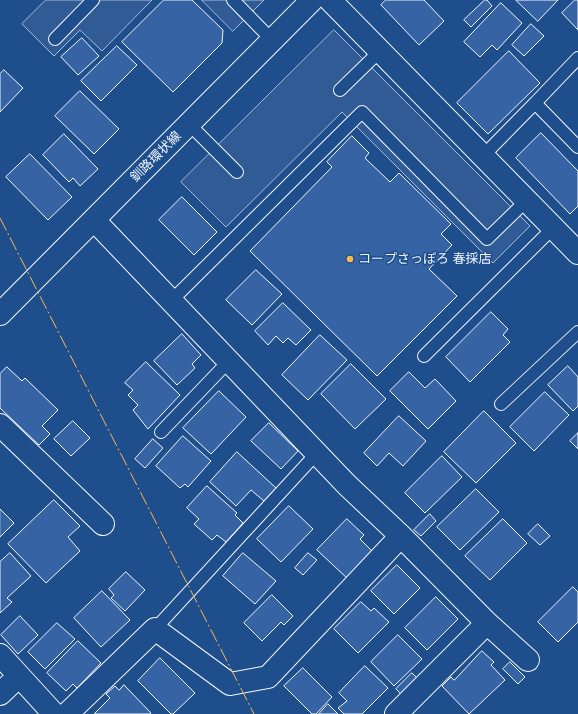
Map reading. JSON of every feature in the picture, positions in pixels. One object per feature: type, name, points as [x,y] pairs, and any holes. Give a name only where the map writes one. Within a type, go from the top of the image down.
[{"type":"street","name":"釧路環状線","points":[[0,314],[312,0]]},
{"type":"street","points":[[330,0],[578,253]]},
{"type":"street","points":[[94,220],[348,485],[487,623],[528,660]]},
{"type":"street","points":[[0,425],[103,524]]},
{"type":"street","points":[[66,714],[155,629],[230,684],[268,677],[401,536]]},
{"type":"street","points":[[396,714],[487,623]]},
{"type":"street","points":[[0,655],[54,714]]},
{"type":"street","points":[[0,694],[19,676]]},
{"type":"lane","points":[[54,39],[93,0]]},
{"type":"lane","points":[[233,0],[272,40]]},
{"type":"lane","points":[[340,90],[380,51]]},
{"type":"lane","points":[[483,156],[578,58]]},
{"type":"lane","points":[[535,103],[578,147]]},
{"type":"lane","points":[[171,301],[362,112],[488,239],[527,200]]},
{"type":"lane","points":[[189,124],[236,172]]},
{"type":"lane","points":[[424,356],[554,227]]},
{"type":"lane","points":[[501,404],[578,332]]},
{"type":"lane","points":[[161,432],[229,361]]},
{"type":"lane","points":[[155,629],[317,453]]},
{"type":"shaded area","points":[[46,0],[152,0],[102,51],[80,30],[54,56],[22,24]]},
{"type":"shaded area","points":[[202,0],[264,0],[233,31]]},
{"type":"shaded area","points":[[334,30],[530,226],[493,263],[342,112],[226,227],[181,182]]},
{"type":"building","points":[[164,0],[192,0],[223,30],[222,43],[173,92],[122,42]]},
{"type":"building","points":[[386,0],[424,0],[444,21],[419,45],[381,5]]},
{"type":"building","points":[[485,0],[487,0],[492,6],[471,27],[464,20]]},
{"type":"building","points":[[516,0],[558,0],[538,21]]},
{"type":"building","points":[[575,0],[578,0],[578,30],[562,13]]},
{"type":"building","points":[[501,3],[522,23],[497,50],[492,45],[480,57],[464,42]]},
{"type":"building","points":[[531,24],[544,36],[524,56],[512,45]]},
{"type":"building","points":[[82,38],[99,56],[78,75],[61,57]]},
{"type":"building","points":[[117,46],[137,65],[101,101],[81,81]]},
{"type":"building","points":[[509,51],[540,83],[488,134],[457,103]]},
{"type":"building","points":[[4,70],[23,88],[0,112],[0,74]]},
{"type":"building","points":[[80,91],[119,129],[94,154],[55,116]]},
{"type":"building","points":[[541,133],[578,171],[578,206],[570,214],[516,158]]},
{"type":"building","points":[[64,134],[98,169],[80,186],[73,178],[69,182],[43,155]]},
{"type":"building","points":[[352,136],[369,153],[365,158],[390,182],[399,173],[451,224],[441,234],[452,245],[429,269],[457,296],[377,376],[250,251],[332,167],[327,162]]},
{"type":"building","points":[[30,154],[72,197],[48,220],[6,177]]},
{"type":"building","points":[[182,197],[217,232],[194,255],[159,220]]},
{"type":"building","points":[[256,270],[282,294],[252,325],[226,300]]},
{"type":"building","points":[[283,303],[311,330],[296,345],[288,338],[283,343],[276,336],[268,345],[255,331]]},
{"type":"building","points":[[491,312],[508,329],[503,335],[510,342],[470,382],[446,357]]},
{"type":"building","points":[[182,334],[201,355],[192,364],[195,368],[177,385],[154,361]]},
{"type":"building","points":[[320,335],[347,360],[308,400],[282,375]]},
{"type":"building","points":[[146,362],[180,395],[148,429],[133,410],[138,405],[128,395],[133,390],[125,383]]},
{"type":"building","points":[[351,364],[386,399],[355,429],[321,394]]},
{"type":"building","points":[[568,366],[578,377],[578,406],[573,411],[548,385]]},
{"type":"building","points":[[7,367],[22,381],[25,378],[58,410],[42,426],[50,434],[39,445],[0,408],[0,374]]},
{"type":"building","points":[[409,372],[425,388],[435,379],[456,401],[428,429],[390,391]]},
{"type":"building","points":[[219,391],[246,417],[211,454],[183,428]]},
{"type":"building","points":[[545,392],[569,415],[534,451],[510,427]]},
{"type":"building","points":[[484,411],[516,443],[476,483],[444,452]]},
{"type":"building","points":[[399,416],[426,441],[403,466],[389,453],[377,466],[364,453]]},
{"type":"building","points":[[73,421],[90,438],[71,456],[54,439]]},
{"type":"building","points":[[269,423],[298,451],[281,469],[251,441]]},
{"type":"building","points":[[578,433],[578,449],[570,441]]},
{"type":"building","points":[[183,436],[211,461],[188,487],[185,484],[180,488],[156,466]]},
{"type":"building","points":[[153,439],[163,448],[145,468],[135,459]]},
{"type":"building","points":[[237,452],[276,488],[264,501],[251,490],[236,506],[210,482]]},
{"type":"building","points":[[442,456],[462,477],[425,513],[405,493]]},
{"type":"building","points":[[207,486],[237,513],[235,515],[243,523],[226,542],[217,535],[212,540],[194,524],[199,519],[187,508]]},
{"type":"building","points":[[476,489],[499,512],[460,550],[437,527]]},
{"type":"building","points":[[54,500],[80,526],[68,537],[80,551],[46,583],[8,544]]},
{"type":"building","points":[[289,506],[313,529],[281,562],[257,539]]},
{"type":"building","points":[[0,509],[14,523],[0,537]]},
{"type":"building","points":[[430,514],[436,521],[421,536],[414,530]]},
{"type":"building","points":[[347,519],[364,535],[360,539],[374,553],[349,580],[317,550]]},
{"type":"building","points":[[503,519],[527,543],[490,580],[465,556]]},
{"type":"building","points":[[538,524],[550,536],[540,545],[528,534]]},
{"type":"building","points":[[10,553],[31,576],[7,598],[12,602],[0,613],[0,562]]},
{"type":"building","points":[[243,553],[276,581],[255,604],[223,576]]},
{"type":"building","points":[[308,553],[317,560],[303,575],[295,568]]},
{"type":"building","points":[[397,565],[420,588],[394,614],[371,591]]},
{"type":"building","points":[[126,572],[145,590],[125,611],[111,598],[114,595],[109,589]]},
{"type":"building","points":[[573,587],[578,592],[578,622],[558,642],[538,622]]},
{"type":"building","points":[[102,591],[130,620],[101,647],[74,618]]},
{"type":"building","points":[[272,595],[293,616],[284,625],[281,622],[262,641],[244,623]]},
{"type":"building","points":[[436,597],[458,619],[427,650],[405,628]]},
{"type":"building","points":[[361,602],[371,611],[374,608],[389,622],[358,653],[334,629]]},
{"type":"building","points":[[20,616],[38,635],[18,654],[1,635]]},
{"type":"building","points":[[57,623],[75,639],[45,669],[28,652]]},
{"type":"building","points":[[398,635],[422,659],[394,686],[371,662]]},
{"type":"building","points":[[78,641],[101,663],[77,688],[73,684],[66,691],[47,673]]},
{"type":"building","points":[[482,651],[494,662],[491,665],[505,680],[469,714],[442,686],[451,677],[454,680]]},
{"type":"building","points":[[160,658],[195,693],[173,714],[171,714],[138,681]]},
{"type":"building","points":[[510,662],[525,677],[518,684],[503,669]]},
{"type":"building","points":[[365,666],[388,688],[362,714],[344,714],[338,708],[347,701],[339,693]]},
{"type":"building","points":[[303,668],[332,697],[316,714],[312,714],[284,686]]},
{"type":"building","points":[[412,673],[420,681],[404,697],[396,689]]},
{"type":"building","points":[[124,685],[151,713],[94,714],[110,698],[106,694],[115,686],[119,690]]},
{"type":"building","points":[[328,704],[338,714],[319,714]]},
{"type":"power","points":[[0,218],[254,714]]},
{"type":"place","name":"コープさっぽろ 春採店","points":[[350,259]]}]
